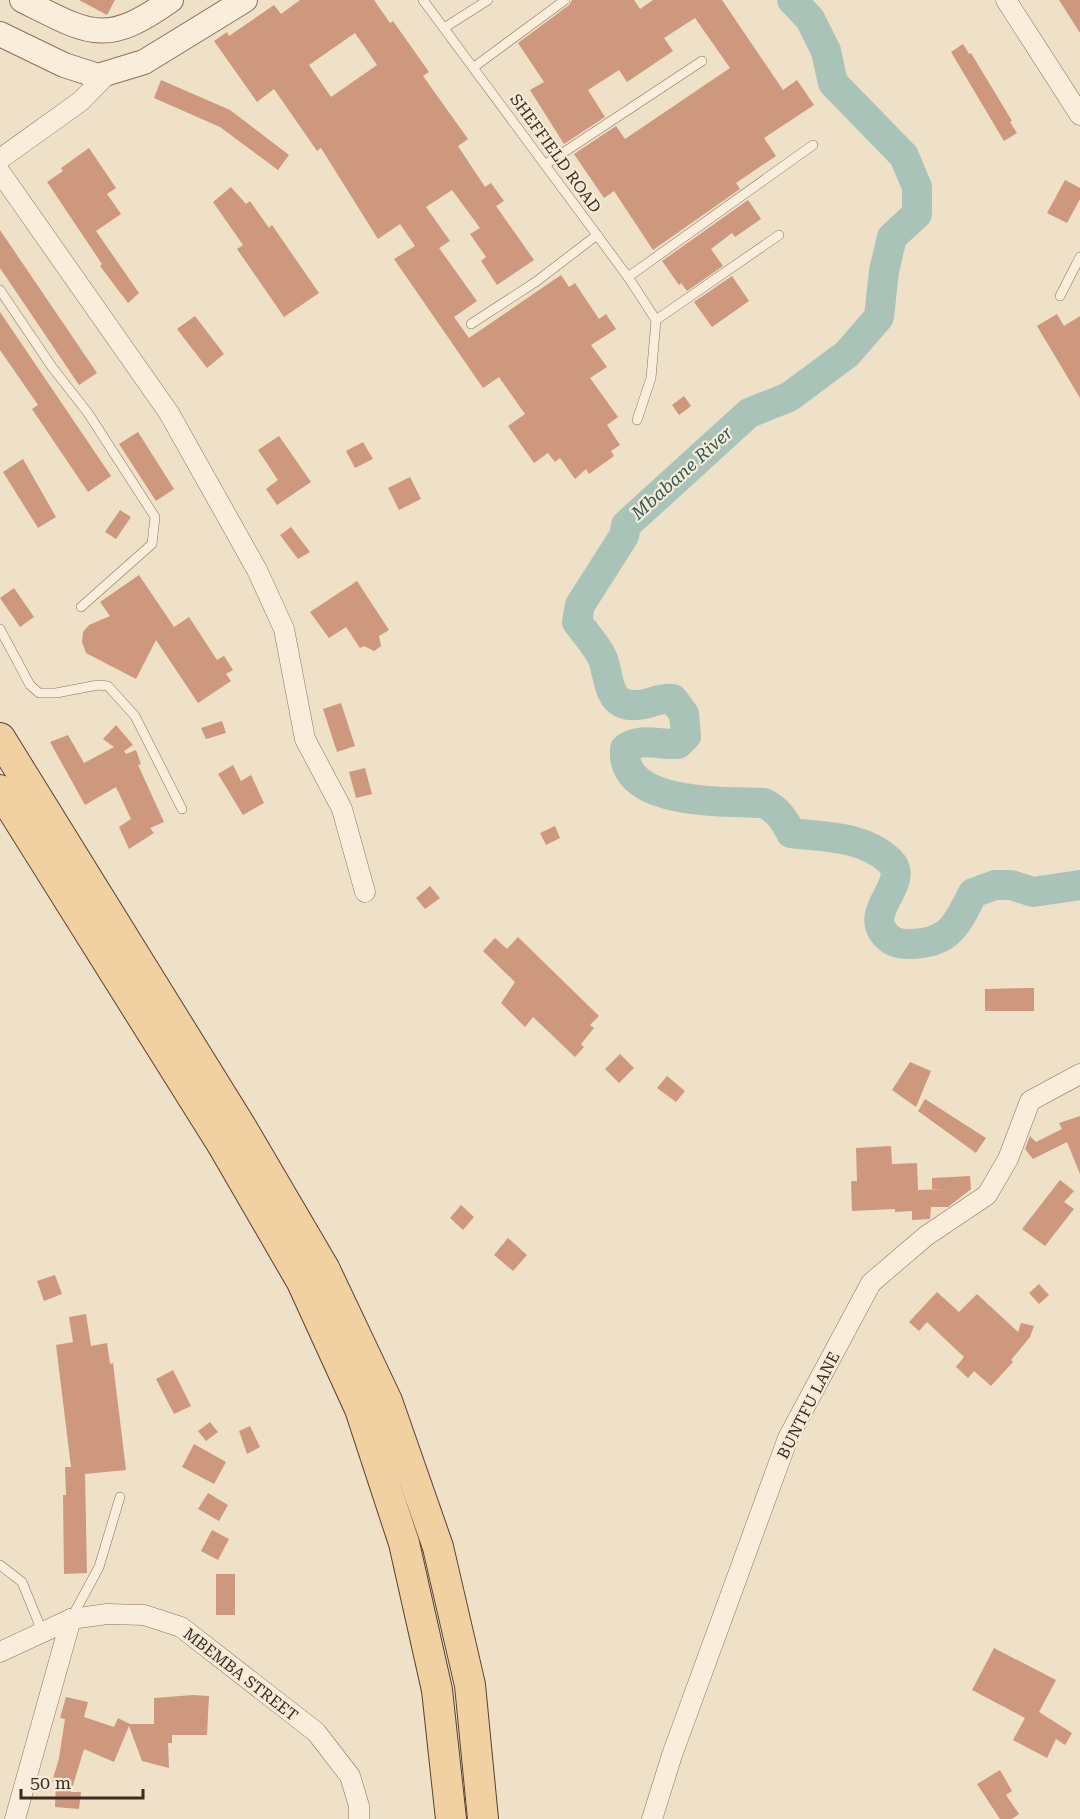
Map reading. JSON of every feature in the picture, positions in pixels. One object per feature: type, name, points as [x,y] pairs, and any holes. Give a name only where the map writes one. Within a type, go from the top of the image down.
[{"type":"main road","points":[[0,738],[237,1120],[324,1268],[387,1401],[438,1547],[470,1685],[483,1819]]},
{"type":"main road","points":[[0,790],[222,1144],[297,1272],[360,1409],[404,1543],[437,1690],[451,1819]]},
{"type":"street","points":[[22,0],[90,32],[123,29],[171,0]]},
{"type":"street","points":[[0,33],[64,65],[98,76],[144,62],[245,0]]},
{"type":"street","points":[[1006,0],[1080,116]]},
{"type":"street","points":[[0,159],[81,100],[110,71],[107,32]]},
{"type":"street","points":[[0,172],[169,413],[257,570],[284,629],[305,739],[342,809],[366,892]]},
{"type":"street","name":"BUNTFU LANE","points":[[652,1819],[672,1755],[788,1438],[871,1283],[926,1236],[987,1195],[1008,1159],[1030,1101],[1080,1074]]},
{"type":"street","name":"MBEMBA STREET","points":[[0,1652],[42,1631],[71,1620],[106,1614],[144,1615],[181,1627],[316,1732],[350,1776],[354,1815]]},
{"type":"street","points":[[15,1819],[71,1620]]},
{"type":"lane","points":[[444,28],[488,0]]},
{"type":"lane","points":[[474,67],[565,0]]},
{"type":"lane","name":"SHEFFIELD ROAD","points":[[426,2],[628,277],[656,320]]},
{"type":"lane","points":[[546,164],[702,62]]},
{"type":"lane","points":[[628,277],[813,145]]},
{"type":"lane","points":[[471,324],[537,281],[597,235]]},
{"type":"lane","points":[[637,420],[651,378],[656,320],[779,235]]},
{"type":"lane","points":[[1060,296],[1080,257]]},
{"type":"lane","points":[[0,290],[52,367],[88,413],[155,517],[152,544],[81,607]]},
{"type":"lane","points":[[0,629],[30,686],[39,693],[56,693],[99,685],[108,686],[135,716],[182,810]]},
{"type":"lane","points":[[71,1620],[99,1567],[120,1497]]},
{"type":"lane","points":[[0,1565],[22,1582],[42,1631]]},
{"type":"building","points":[[79,0],[115,0],[107,15]]},
{"type":"building","points":[[300,0],[374,0],[390,23],[393,21],[429,72],[423,76],[468,139],[458,146],[485,187],[491,183],[504,201],[496,206],[534,260],[497,285],[481,261],[486,257],[470,234],[480,228],[452,190],[426,207],[450,241],[439,248],[477,301],[454,317],[469,338],[561,275],[569,287],[575,283],[599,319],[606,314],[616,329],[591,345],[607,367],[590,378],[618,417],[607,425],[620,445],[611,451],[614,456],[589,474],[586,469],[575,479],[560,458],[555,462],[548,453],[534,463],[508,426],[525,414],[499,377],[483,388],[394,259],[415,246],[400,224],[378,239],[321,148],[317,151],[274,89],[257,102],[214,41],[227,32],[229,36],[274,5],[281,14]],"holes":[[[355,33],[377,65],[331,97],[309,65]]]},
{"type":"building","points":[[572,0],[634,0],[640,9],[653,0],[722,0],[783,90],[797,80],[814,105],[764,138],[776,156],[736,183],[740,189],[653,250],[614,191],[604,198],[574,154],[616,126],[625,139],[730,68],[695,18],[664,38],[673,51],[627,82],[619,70],[588,90],[605,117],[564,144],[530,90],[544,82],[518,43],[569,5]]},
{"type":"building","points":[[1059,0],[1080,0],[1080,33]]},
{"type":"building","points":[[963,44],[969,54],[971,53],[1012,121],[1010,122],[1017,133],[1004,141],[951,52]]},
{"type":"building","points":[[161,80],[230,110],[289,155],[278,170],[220,127],[154,98]]},
{"type":"building","points":[[89,148],[116,188],[107,194],[121,214],[96,231],[139,293],[128,303],[100,266],[102,264],[47,182],[63,171],[61,168]]},
{"type":"building","points":[[1065,180],[1080,188],[1080,199],[1067,223],[1047,213]]},
{"type":"building","points":[[231,187],[246,204],[250,201],[269,228],[272,225],[319,293],[284,317],[237,249],[243,245],[213,202]]},
{"type":"building","points":[[748,200],[761,219],[735,237],[732,233],[711,249],[723,266],[687,291],[681,283],[679,285],[662,261]]},
{"type":"building","points":[[0,230],[97,373],[79,385],[0,268]]},
{"type":"building","points":[[732,276],[749,301],[712,327],[694,302]]},
{"type":"building","points":[[0,312],[111,476],[88,492],[32,409],[38,405],[0,350]]},
{"type":"building","points":[[1057,314],[1064,326],[1080,316],[1080,398],[1037,326]]},
{"type":"building","points":[[195,316],[224,354],[207,368],[177,329]]},
{"type":"building","points":[[684,396],[691,406],[679,415],[672,405]]},
{"type":"building","points":[[138,432],[174,489],[156,501],[119,444]]},
{"type":"building","points":[[279,436],[311,482],[277,505],[266,489],[278,480],[258,450]]},
{"type":"building","points":[[363,442],[373,459],[355,468],[346,451]]},
{"type":"building","points":[[23,459],[56,517],[38,528],[3,472]]},
{"type":"building","points":[[410,477],[421,499],[399,510],[388,488]]},
{"type":"building","points":[[120,510],[131,517],[116,539],[105,532]]},
{"type":"building","points":[[291,527],[310,552],[298,559],[280,535]]},
{"type":"building","points":[[139,575],[174,627],[189,617],[217,660],[224,656],[233,670],[226,674],[231,681],[198,703],[156,640],[136,679],[86,653],[82,642],[83,632],[89,625],[110,616],[100,602]]},
{"type":"building","points":[[357,581],[389,630],[379,636],[381,646],[374,651],[364,646],[360,648],[346,627],[329,638],[310,612]]},
{"type":"building","points":[[14,588],[34,617],[20,627],[0,598]]},
{"type":"building","points":[[341,703],[355,746],[337,752],[323,709]]},
{"type":"building","points":[[222,721],[226,733],[206,739],[201,728]]},
{"type":"building","points":[[116,725],[133,745],[124,751],[126,754],[136,750],[141,764],[138,765],[164,822],[150,828],[154,833],[129,849],[119,827],[131,819],[116,787],[85,805],[50,742],[68,735],[84,763],[114,747],[103,739]]},
{"type":"building","points":[[233,765],[241,781],[251,775],[264,803],[243,815],[218,774]]},
{"type":"building","points":[[365,768],[372,794],[356,798],[349,772]]},
{"type":"building","points":[[555,826],[560,838],[546,845],[540,833]]},
{"type":"building","points":[[430,886],[440,898],[425,909],[416,898]]},
{"type":"building","points":[[518,937],[599,1016],[590,1025],[594,1028],[581,1044],[584,1047],[575,1057],[533,1017],[525,1027],[501,1003],[515,982],[483,951],[495,938],[507,949]]},
{"type":"building","points":[[1034,988],[1034,1011],[985,1011],[985,989]]},
{"type":"building","points":[[620,1054],[634,1068],[619,1083],[605,1069]]},
{"type":"building","points":[[910,1062],[931,1071],[916,1107],[892,1090]]},
{"type":"building","points":[[667,1076],[685,1091],[676,1102],[657,1088]]},
{"type":"building","points":[[925,1099],[986,1138],[976,1153],[918,1111]]},
{"type":"building","points":[[1080,1116],[1080,1174],[1067,1142],[1033,1159],[1025,1149],[1030,1136],[1036,1142],[1062,1129],[1059,1123]]},
{"type":"building","points":[[891,1146],[892,1164],[917,1163],[918,1190],[945,1189],[932,1189],[932,1178],[970,1176],[971,1189],[948,1207],[931,1207],[930,1219],[912,1220],[912,1211],[895,1212],[895,1209],[852,1211],[851,1181],[857,1181],[856,1148]]},
{"type":"building","points":[[1060,1180],[1074,1191],[1064,1202],[1074,1209],[1045,1246],[1022,1229]]},
{"type":"building","points":[[461,1205],[474,1217],[463,1230],[450,1218]]},
{"type":"building","points":[[508,1238],[527,1255],[513,1271],[494,1255]]},
{"type":"building","points":[[55,1275],[62,1294],[44,1301],[37,1281]]},
{"type":"building","points":[[1039,1284],[1049,1295],[1039,1304],[1029,1293]]},
{"type":"building","points":[[937,1292],[959,1312],[977,1294],[1018,1332],[1021,1323],[1034,1326],[1030,1337],[1011,1360],[1013,1362],[991,1386],[974,1371],[968,1378],[956,1367],[964,1357],[927,1322],[919,1331],[909,1322]]},
{"type":"building","points":[[86,1314],[91,1346],[107,1343],[110,1364],[113,1363],[126,1470],[85,1474],[87,1573],[64,1574],[63,1495],[66,1495],[65,1467],[71,1467],[56,1345],[73,1342],[69,1317]]},
{"type":"building","points":[[173,1370],[191,1406],[174,1414],[156,1379]]},
{"type":"building","points":[[210,1422],[218,1432],[206,1441],[198,1431]]},
{"type":"building","points":[[250,1426],[260,1447],[247,1454],[239,1431]]},
{"type":"building","points":[[194,1444],[226,1462],[214,1484],[182,1467]]},
{"type":"building","points":[[208,1493],[228,1505],[219,1521],[198,1509]]},
{"type":"building","points":[[212,1530],[229,1539],[218,1560],[201,1551]]},
{"type":"building","points":[[216,1574],[235,1574],[235,1615],[216,1615]]},
{"type":"building","points":[[994,1648],[1056,1680],[1039,1712],[1072,1733],[1065,1745],[1056,1739],[1047,1758],[1013,1740],[1025,1718],[972,1690]]},
{"type":"building","points":[[209,1696],[207,1735],[172,1735],[172,1743],[168,1743],[169,1768],[142,1761],[129,1726],[114,1762],[84,1749],[71,1792],[81,1792],[79,1809],[55,1807],[56,1782],[52,1782],[59,1758],[65,1719],[60,1718],[66,1697],[88,1702],[84,1717],[114,1727],[118,1718],[130,1724],[154,1724],[154,1698]]},
{"type":"building","points":[[1000,1770],[1012,1791],[1006,1795],[1019,1814],[1012,1819],[1000,1819],[977,1784]]},
{"type":"waterway","name":"Mbabane River","points":[[792,0],[810,19],[826,51],[833,83],[904,156],[917,187],[917,214],[892,237],[884,271],[879,317],[847,354],[789,397],[749,413],[626,525],[624,536],[580,605],[577,622],[602,657],[610,688],[619,701],[636,705],[673,699],[684,714],[686,736],[678,744],[643,742],[625,749],[628,768],[639,782],[657,791],[679,797],[764,803],[780,815],[791,833],[843,839],[880,853],[890,861],[895,870],[895,879],[879,919],[881,929],[892,941],[912,944],[936,940],[957,922],[973,893],[995,885],[1011,885],[1033,892],[1080,885]]}]
